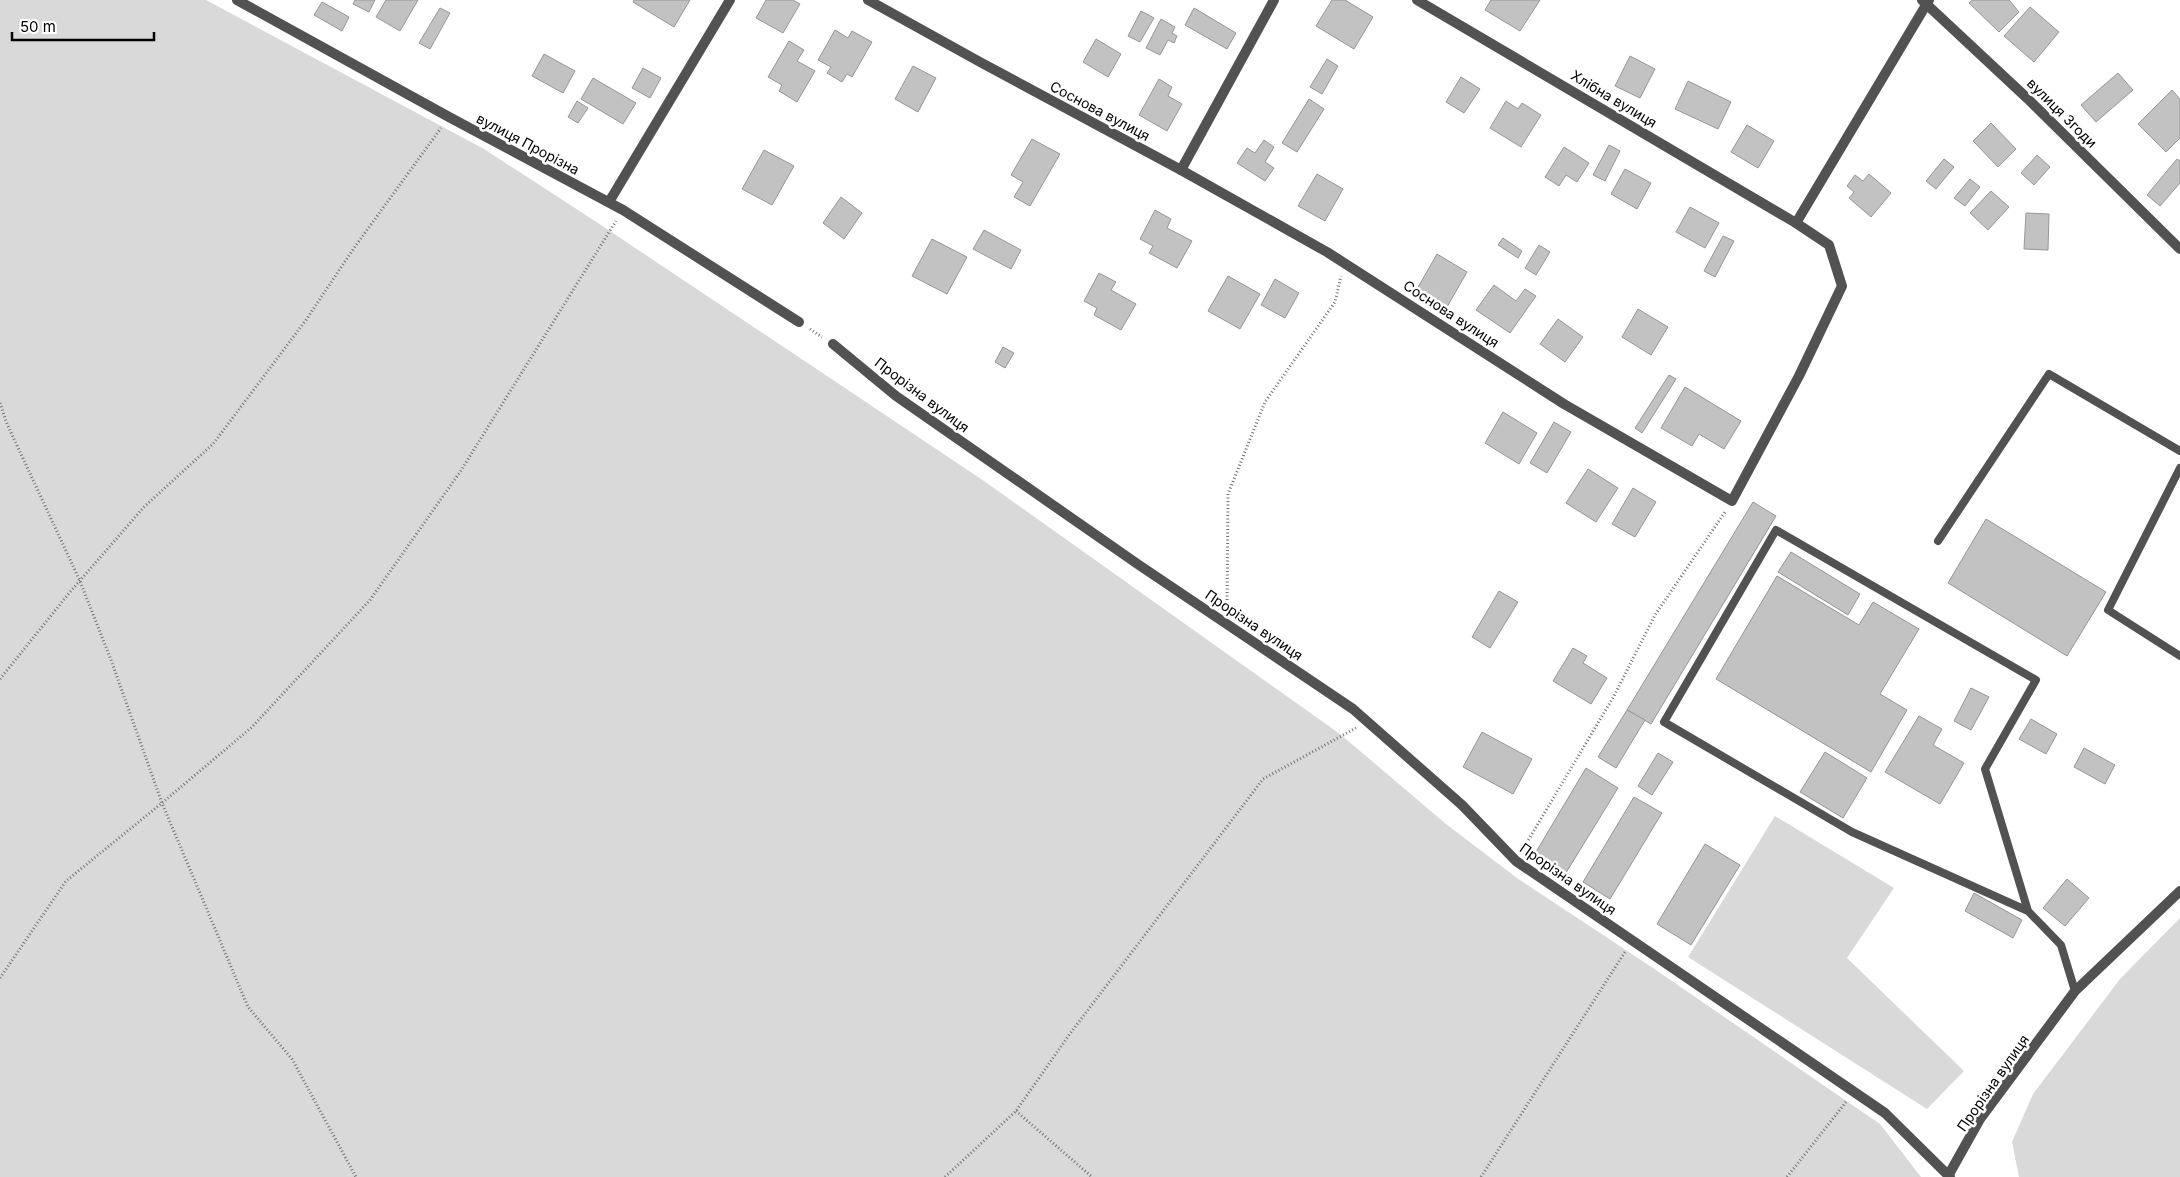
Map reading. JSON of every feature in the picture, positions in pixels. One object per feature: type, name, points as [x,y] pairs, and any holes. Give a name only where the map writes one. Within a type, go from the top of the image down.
[{"type":"street","name":"вулиця Прорізна","points":[[237,0],[623,210],[799,322]]},
{"type":"street","points":[[609,202],[730,0]]},
{"type":"street","name":"Соснова вулиця","points":[[868,0],[1182,170],[1344,263],[1564,404],[1732,501]]},
{"type":"street","points":[[1182,170],[1274,0]]},
{"type":"street","name":"Хлібна вулиця","points":[[1417,0],[1796,223]]},
{"type":"street","points":[[1732,501],[1799,376],[1842,286],[1829,245],[1796,223],[1926,1]]},
{"type":"street","name":"вулиця Згоди","points":[[1926,1],[2180,249]]},
{"type":"street","name":"Прорізна вулиця","points":[[833,344],[896,396],[1139,565],[1369,721],[1462,805],[1516,861],[1885,1113],[1949,1176],[1980,1120],[2075,991],[2180,891]]},
{"type":"lane","points":[[1938,541],[2049,374],[2180,451]]},
{"type":"lane","points":[[2180,468],[2108,610],[2180,656]]},
{"type":"lane","points":[[2028,911],[1985,769],[2036,680],[1776,530],[1664,722],[1852,832],[2028,911],[2061,945],[2075,991]]},
{"type":"path","points":[[0,679],[80,581],[144,507],[213,444],[306,320],[354,248],[449,117]]},
{"type":"path","points":[[0,978],[66,881],[252,727],[370,600],[460,472],[623,210]]},
{"type":"path","points":[[1227,624],[1228,494],[1264,402],[1336,302],[1344,263]]},
{"type":"path","points":[[799,322],[833,344]]},
{"type":"path","points":[[0,403],[7,424],[80,581],[111,660],[162,803],[248,1007],[292,1059],[356,1177]]},
{"type":"path","points":[[1516,861],[1614,696],[1655,615],[1732,501]]},
{"type":"path","points":[[945,1177],[1016,1111],[1069,1035],[1262,779],[1369,721]]},
{"type":"path","points":[[1481,1177],[1632,941]]},
{"type":"path","points":[[1787,1177],[1854,1092]]},
{"type":"path","points":[[1016,1111],[1092,1177]]},
{"type":"shaded area","points":[[0,0],[206,0],[484,149],[984,481],[1340,734],[1446,824],[1517,878],[1653,968],[1880,1124],[1921,1177],[0,1177]]},
{"type":"shaded area","points":[[1775,816],[1894,888],[1847,958],[1964,1071],[1927,1109],[1688,957]]},
{"type":"shaded area","points":[[2180,918],[2180,1177],[2019,1177],[2012,1142],[2033,1094],[2120,979]]},
{"type":"building","points":[[355,0],[375,0],[369,12],[353,4]]},
{"type":"building","points":[[386,0],[418,0],[400,31],[376,17]]},
{"type":"building","points":[[634,0],[690,0],[674,27],[633,2]]},
{"type":"building","points":[[766,0],[793,0],[800,4],[783,33],[756,18]]},
{"type":"building","points":[[1332,0],[1345,0],[1373,17],[1354,49],[1316,26]]},
{"type":"building","points":[[1491,0],[1540,0],[1520,31],[1485,10]]},
{"type":"building","points":[[1972,0],[2009,0],[2019,12],[1999,32],[1969,3]]},
{"type":"building","points":[[322,2],[349,17],[342,31],[314,15]]},
{"type":"building","points":[[2030,7],[2059,32],[2034,62],[2004,36]]},
{"type":"building","points":[[440,8],[450,13],[430,49],[419,43]]},
{"type":"building","points":[[1194,8],[1236,33],[1227,49],[1185,25]]},
{"type":"building","points":[[1141,11],[1154,18],[1140,42],[1128,36]]},
{"type":"building","points":[[1161,19],[1175,27],[1172,33],[1177,36],[1174,43],[1168,40],[1160,55],[1146,48]]},
{"type":"building","points":[[835,30],[848,38],[852,31],[872,42],[852,77],[847,74],[842,82],[827,73],[831,67],[818,60]]},
{"type":"building","points":[[1096,39],[1121,54],[1108,77],[1083,62]]},
{"type":"building","points":[[789,41],[804,50],[797,61],[815,71],[797,102],[779,91],[782,85],[768,77]]},
{"type":"building","points":[[544,54],[575,71],[563,93],[532,76]]},
{"type":"building","points":[[1630,56],[1655,69],[1640,98],[1615,86]]},
{"type":"building","points":[[1327,59],[1338,66],[1322,94],[1310,87]]},
{"type":"building","points":[[913,66],[936,78],[918,112],[895,99]]},
{"type":"building","points":[[643,68],[661,78],[650,98],[632,88]]},
{"type":"building","points":[[2118,73],[2133,90],[2096,122],[2081,105]]},
{"type":"building","points":[[1461,77],[1480,89],[1464,113],[1446,102]]},
{"type":"building","points":[[593,78],[636,103],[623,124],[581,99]]},
{"type":"building","points":[[1159,79],[1172,87],[1168,96],[1182,104],[1167,131],[1139,115]]},
{"type":"building","points":[[1688,81],[1731,102],[1718,129],[1675,109]]},
{"type":"building","points":[[2172,90],[2180,99],[2180,138],[2166,152],[2138,124]]},
{"type":"building","points":[[1309,99],[1324,109],[1297,152],[1282,143]]},
{"type":"building","points":[[577,101],[588,108],[578,123],[568,117]]},
{"type":"building","points":[[1506,101],[1518,109],[1522,103],[1541,115],[1521,147],[1490,128]]},
{"type":"building","points":[[1991,123],[2016,149],[1998,167],[1973,141]]},
{"type":"building","points":[[1747,125],[1774,141],[1758,168],[1731,152]]},
{"type":"building","points":[[1032,139],[1060,154],[1030,206],[1014,197],[1023,182],[1011,175]]},
{"type":"building","points":[[1264,140],[1274,147],[1265,162],[1274,168],[1265,181],[1237,163],[1247,148],[1255,153]]},
{"type":"building","points":[[1609,145],[1620,151],[1605,181],[1593,175]]},
{"type":"building","points":[[1564,147],[1589,163],[1577,182],[1566,175],[1559,186],[1545,177]]},
{"type":"building","points":[[764,150],[794,166],[772,205],[742,189]]},
{"type":"building","points":[[2037,155],[2050,167],[2034,185],[2021,173]]},
{"type":"building","points":[[1944,159],[1954,167],[1936,189],[1926,181]]},
{"type":"building","points":[[2177,159],[2180,161],[2180,183],[2160,206],[2147,195]]},
{"type":"building","points":[[1625,169],[1651,183],[1637,209],[1611,194]]},
{"type":"building","points":[[1317,174],[1343,189],[1325,221],[1298,206]]},
{"type":"building","points":[[1869,174],[1891,193],[1871,217],[1849,198],[1854,192],[1847,186],[1855,175],[1863,181]]},
{"type":"building","points":[[1970,179],[1980,187],[1965,206],[1954,198]]},
{"type":"building","points":[[1991,191],[2009,207],[1988,230],[1970,213]]},
{"type":"building","points":[[841,197],[862,213],[844,239],[823,223]]},
{"type":"building","points":[[1690,207],[1719,223],[1705,248],[1676,232]]},
{"type":"building","points":[[1155,210],[1171,219],[1167,228],[1192,241],[1177,268],[1149,253],[1153,246],[1140,239]]},
{"type":"building","points":[[2026,213],[2049,214],[2048,250],[2024,249]]},
{"type":"building","points":[[984,230],[1021,250],[1011,269],[973,249]]},
{"type":"building","points":[[1723,236],[1734,241],[1715,277],[1704,271]]},
{"type":"building","points":[[1503,238],[1522,251],[1518,258],[1498,245]]},
{"type":"building","points":[[932,239],[967,257],[947,294],[912,276]]},
{"type":"building","points":[[1539,245],[1550,252],[1536,275],[1525,268]]},
{"type":"building","points":[[1437,254],[1467,272],[1447,307],[1417,289]]},
{"type":"building","points":[[1099,273],[1116,282],[1111,290],[1136,304],[1121,330],[1094,315],[1097,308],[1084,301]]},
{"type":"building","points":[[1228,276],[1260,294],[1240,329],[1208,311]]},
{"type":"building","points":[[1275,279],[1299,293],[1285,318],[1261,305]]},
{"type":"building","points":[[1494,285],[1516,301],[1525,289],[1536,296],[1510,333],[1476,310]]},
{"type":"building","points":[[1638,309],[1668,327],[1651,355],[1622,337]]},
{"type":"building","points":[[1558,319],[1583,337],[1565,362],[1540,344]]},
{"type":"building","points":[[1003,347],[1014,353],[1005,368],[995,362]]},
{"type":"building","points":[[1669,375],[1676,379],[1642,433],[1635,428]]},
{"type":"building","points":[[1685,387],[1741,421],[1724,449],[1699,434],[1692,446],[1661,428]]},
{"type":"building","points":[[1503,412],[1537,433],[1519,464],[1485,443]]},
{"type":"building","points":[[1554,422],[1571,432],[1547,473],[1530,463]]},
{"type":"building","points":[[1588,469],[1618,488],[1596,522],[1566,503]]},
{"type":"building","points":[[1633,488],[1656,502],[1635,537],[1612,524]]},
{"type":"building","points":[[1753,502],[1776,516],[1651,724],[1627,710]]},
{"type":"building","points":[[1986,519],[2106,592],[2067,656],[1948,583]]},
{"type":"building","points":[[1791,552],[1860,594],[1848,615],[1778,572]]},
{"type":"building","points":[[1777,576],[1859,625],[1873,602],[1919,629],[1880,694],[1907,710],[1871,772],[1716,679]]},
{"type":"building","points":[[1499,591],[1518,602],[1490,648],[1472,637]]},
{"type":"building","points":[[1573,648],[1587,656],[1583,663],[1607,678],[1591,704],[1553,681]]},
{"type":"building","points":[[1971,688],[1989,697],[1971,730],[1954,721]]},
{"type":"building","points":[[1627,710],[1645,720],[1616,768],[1598,757]]},
{"type":"building","points":[[1919,716],[1942,729],[1933,745],[1964,763],[1940,804],[1885,772]]},
{"type":"building","points":[[2031,719],[2057,734],[2046,754],[2019,739]]},
{"type":"building","points":[[1482,732],[1532,759],[1513,794],[1463,767]]},
{"type":"building","points":[[2084,748],[2115,765],[2105,784],[2074,767]]},
{"type":"building","points":[[1825,752],[1867,778],[1843,818],[1800,792]]},
{"type":"building","points":[[1658,753],[1673,762],[1652,795],[1638,786]]},
{"type":"building","points":[[1586,768],[1618,788],[1564,876],[1533,857]]},
{"type":"building","points":[[1634,797],[1662,813],[1610,899],[1583,882]]},
{"type":"building","points":[[1705,844],[1740,865],[1691,945],[1657,924]]},
{"type":"building","points":[[2067,879],[2089,898],[2065,926],[2043,908]]},
{"type":"building","points":[[1974,893],[2022,920],[2013,938],[1965,911]]}]
